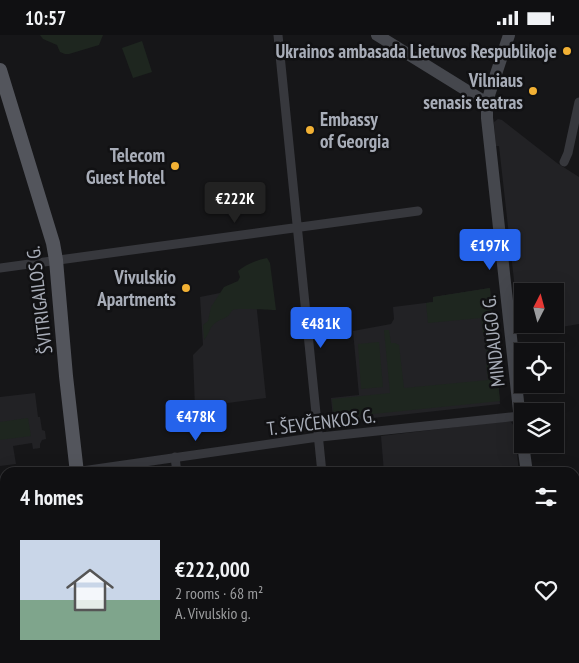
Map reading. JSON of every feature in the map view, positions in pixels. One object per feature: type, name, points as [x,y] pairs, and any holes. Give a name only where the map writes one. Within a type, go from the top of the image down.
[{"type":"main road","points":[[377,35],[487,103]]},
{"type":"main road","name":"MINDAUGO G.","points":[[509,35],[487,103],[487,118],[519,403]]},
{"type":"main road","name":"ŠVITRIGAILOS G.","points":[[0,70],[50,234],[56,261],[74,467]]},
{"type":"main road","points":[[524,453],[525,467]]},
{"type":"street","points":[[278,35],[321,467]]},
{"type":"street","points":[[564,162],[568,153],[579,102]]},
{"type":"street","points":[[0,268],[418,211]]},
{"type":"street","name":"T. ŠEVČENKOS G.","points":[[108,467],[319,438],[514,417]]},
{"type":"street","points":[[175,457],[176,467]]},
{"type":"shaded area","points":[[40,35],[103,35],[99,45],[65,54],[60,52],[57,45],[43,39]]},
{"type":"shaded area","points":[[142,41],[152,72],[133,78],[122,48]]},
{"type":"shaded area","points":[[498,119],[502,120],[557,163],[579,177],[579,324],[564,327],[564,283],[514,283],[499,146],[496,146],[494,122]]},
{"type":"shaded area","points":[[267,258],[270,263],[276,310],[235,309],[212,326],[204,340],[203,325],[208,321],[211,307],[224,287],[238,281],[240,277],[238,271],[252,263]]},
{"type":"shaded area","points":[[490,288],[500,404],[336,422],[333,418],[331,398],[359,395],[353,331],[391,324],[394,319],[393,307],[433,302],[433,297]]},
{"type":"shaded area","points":[[490,288],[493,332],[483,333],[481,318],[428,323],[426,303],[433,302],[433,297]]},
{"type":"shaded area","points":[[220,293],[256,301],[266,398],[195,409],[193,355],[203,345],[200,297]]},
{"type":"shaded area","points":[[384,330],[389,330],[391,343],[399,345],[404,388],[488,380],[485,340],[494,338],[500,401],[334,418],[332,399],[390,393]]},
{"type":"shaded area","points":[[379,342],[383,387],[361,389],[358,344]]},
{"type":"shaded area","points":[[35,393],[38,417],[40,417],[46,439],[42,440],[40,448],[33,449],[32,443],[13,446],[16,464],[0,466],[0,397]]},
{"type":"shaded area","points":[[28,418],[31,436],[0,440],[0,422]]},
{"type":"shaded area","points":[[506,421],[511,422],[514,426],[514,453],[517,453],[518,467],[384,467],[381,436]]},
{"type":"place","name":"Ukrainos ambasada Lietuvos Respublikoje","points":[[567,51]]},
{"type":"place","name":"Vilniaus senasis teatras","points":[[533,91]]},
{"type":"place","name":"Embassy of Georgia","points":[[310,130]]},
{"type":"place","name":"Telecom Guest Hotel","points":[[175,166]]},
{"type":"place","name":"Vivulskio Apartments","points":[[186,288]]}]
